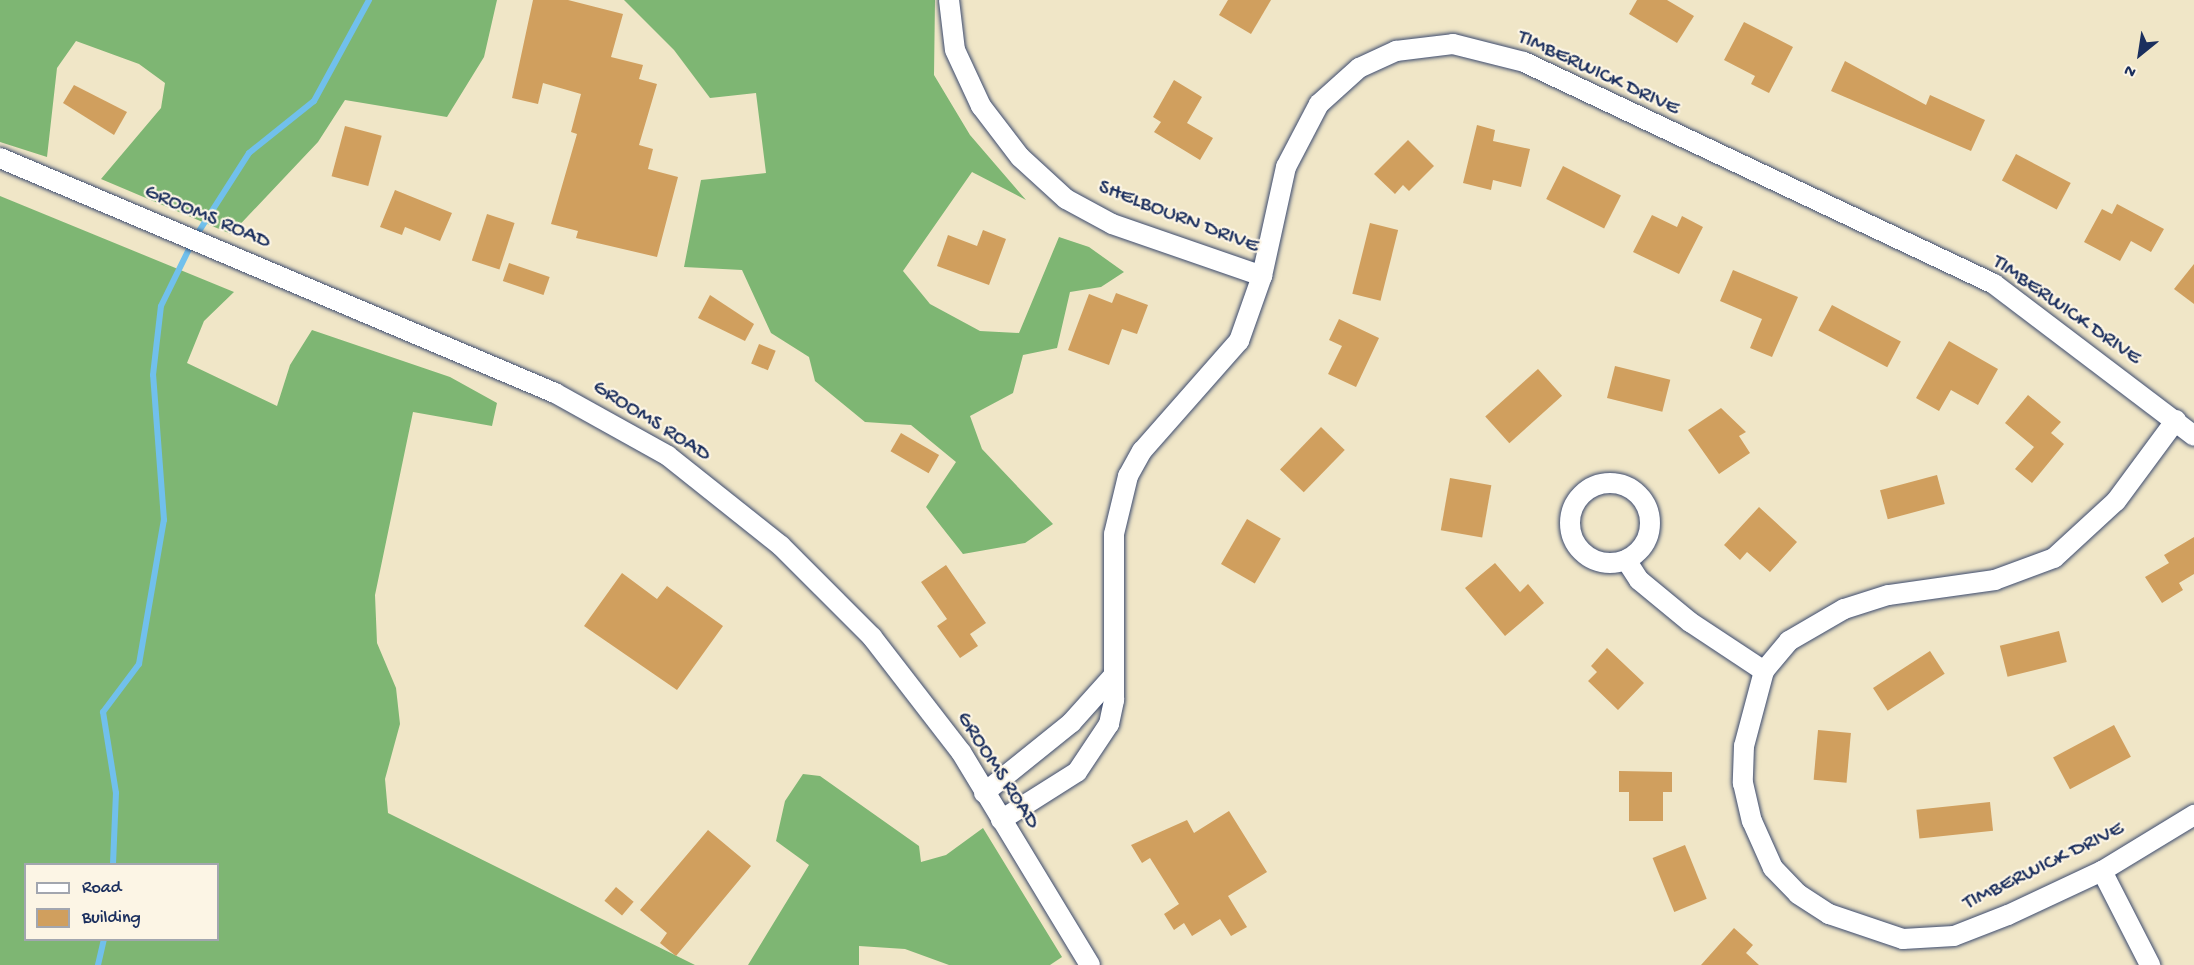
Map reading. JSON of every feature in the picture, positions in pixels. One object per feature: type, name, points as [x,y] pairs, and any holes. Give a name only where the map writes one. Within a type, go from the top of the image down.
[{"type":"street","name":"SHELBOURN DRIVE","points":[[950,0],[955,50],[981,106],[1020,157],[1066,199],[1112,224],[1262,276]]},
{"type":"street","name":"TIMBERWICK DRIVE","points":[[1001,820],[1077,772],[1093,754],[1109,724],[1114,675],[1114,534],[1128,476],[1142,451],[1239,340],[1262,276],[1286,167],[1319,104],[1359,68],[1396,51],[1453,44],[1524,62],[1994,284],[2194,435]]},
{"type":"street","name":"GROOMS ROAD","points":[[0,158],[555,393],[668,456],[781,546],[872,637],[961,752],[1090,965]]},
{"type":"street","name":"TIMBERWICK DRIVE","points":[[2176,420],[2116,501],[2054,558],[1995,580],[1888,595],[1844,609],[1789,641],[1764,671],[1744,746],[1743,783],[1752,821],[1773,868],[1828,914],[1903,939],[1954,936],[2102,871],[2194,815]]},
{"type":"street","points":[[1614,483],[1643,501],[1648,534],[1626,560],[1593,559],[1572,535],[1571,513],[1592,487],[1614,483]]},
{"type":"street","points":[[1626,560],[1639,580],[1690,622],[1764,671]]},
{"type":"street","points":[[984,793],[1071,723],[1114,675]]},
{"type":"street","points":[[2102,871],[2150,965]]},
{"type":"green space","points":[[0,0],[497,0],[484,57],[447,117],[345,100],[318,142],[231,234],[101,179],[161,108],[165,83],[139,64],[76,41],[57,68],[47,157],[0,142]]},
{"type":"green space","points":[[624,0],[935,0],[934,75],[970,135],[1026,200],[972,172],[903,271],[930,304],[980,331],[1019,333],[1059,237],[1089,247],[1124,272],[1101,287],[1070,292],[1057,348],[1023,355],[1013,393],[970,416],[982,449],[1053,524],[1025,543],[963,554],[926,507],[956,462],[911,425],[865,422],[815,381],[809,357],[771,333],[742,270],[684,267],[701,180],[766,173],[756,93],[710,98],[674,50]]},
{"type":"green space","points":[[0,196],[234,292],[204,321],[187,363],[277,406],[290,365],[312,330],[450,377],[497,403],[492,426],[413,412],[375,595],[377,643],[396,688],[400,724],[385,779],[388,813],[695,965],[0,965]]},
{"type":"green space","points":[[803,774],[820,776],[919,846],[921,862],[946,855],[983,828],[1062,957],[1050,965],[949,965],[905,949],[859,946],[859,965],[748,965],[809,865],[776,841],[785,801]]},
{"type":"building","points":[[533,0],[568,0],[623,14],[611,57],[643,65],[639,79],[657,84],[639,145],[653,149],[648,169],[678,177],[657,257],[576,238],[578,231],[551,224],[577,134],[571,132],[581,94],[543,83],[538,104],[512,98]]},
{"type":"building","points":[[1228,0],[1271,0],[1251,34],[1219,15]]},
{"type":"building","points":[[1637,0],[1667,0],[1694,16],[1677,43],[1629,14]]},
{"type":"building","points":[[1744,22],[1793,47],[1769,93],[1751,84],[1755,76],[1724,60]]},
{"type":"building","points":[[1845,61],[1926,105],[1930,95],[1985,120],[1971,151],[1831,91]]},
{"type":"building","points":[[1174,80],[1202,97],[1187,123],[1213,138],[1200,160],[1154,132],[1161,122],[1153,117]]},
{"type":"building","points":[[74,85],[127,112],[114,135],[63,103]]},
{"type":"building","points":[[1477,125],[1495,130],[1493,141],[1530,149],[1521,187],[1493,180],[1491,190],[1463,183]]},
{"type":"building","points":[[345,126],[382,136],[368,186],[332,176]]},
{"type":"building","points":[[1408,140],[1434,166],[1409,191],[1403,185],[1395,194],[1374,174]]},
{"type":"building","points":[[2016,154],[2071,183],[2057,210],[2002,180]]},
{"type":"building","points":[[1563,166],[1621,196],[1604,228],[1546,199]]},
{"type":"building","points":[[395,190],[452,213],[440,241],[405,227],[402,235],[380,227]]},
{"type":"building","points":[[2117,204],[2164,229],[2151,252],[2131,241],[2120,261],[2084,242],[2102,209],[2112,214]]},
{"type":"building","points":[[487,214],[515,223],[499,270],[472,261]]},
{"type":"building","points":[[1652,215],[1677,227],[1682,216],[1703,227],[1679,274],[1633,252]]},
{"type":"building","points":[[1370,223],[1398,230],[1380,301],[1352,294]]},
{"type":"building","points":[[983,230],[1006,239],[989,285],[937,266],[948,235],[977,246]]},
{"type":"building","points":[[509,263],[550,277],[543,295],[503,281]]},
{"type":"building","points":[[2194,264],[2194,304],[2174,289]]},
{"type":"building","points":[[1733,270],[1798,297],[1772,357],[1750,348],[1762,319],[1720,301]]},
{"type":"building","points":[[1116,293],[1148,305],[1137,334],[1122,329],[1109,365],[1068,350],[1089,294],[1112,303]]},
{"type":"building","points":[[710,295],[754,324],[745,341],[698,318]]},
{"type":"building","points":[[1832,305],[1901,342],[1887,367],[1818,331]]},
{"type":"building","points":[[1339,319],[1379,338],[1356,387],[1328,374],[1342,346],[1329,340]]},
{"type":"building","points":[[1949,341],[1998,369],[1978,405],[1951,390],[1939,411],[1916,398]]},
{"type":"building","points":[[759,344],[776,351],[768,370],[751,363]]},
{"type":"building","points":[[1615,366],[1670,380],[1662,412],[1607,398]]},
{"type":"building","points":[[1538,369],[1562,396],[1509,443],[1485,417]]},
{"type":"building","points":[[2028,395],[2061,422],[2051,433],[2064,444],[2032,483],[2015,469],[2034,447],[2005,423]]},
{"type":"building","points":[[1721,408],[1746,432],[1739,436],[1750,453],[1719,474],[1688,430]]},
{"type":"building","points":[[1321,427],[1345,450],[1304,492],[1280,469]]},
{"type":"building","points":[[901,433],[939,455],[929,473],[890,451]]},
{"type":"building","points":[[1937,475],[1945,504],[1888,519],[1880,490]]},
{"type":"building","points":[[1450,478],[1491,485],[1482,537],[1441,530]]},
{"type":"building","points":[[1759,507],[1797,542],[1770,572],[1747,552],[1740,560],[1724,545]]},
{"type":"building","points":[[1247,519],[1281,538],[1255,584],[1221,564]]},
{"type":"building","points":[[2194,537],[2194,574],[2179,583],[2183,590],[2162,603],[2145,577],[2169,563],[2164,555]]},
{"type":"building","points":[[1495,563],[1520,592],[1528,584],[1544,603],[1505,636],[1465,588]]},
{"type":"building","points":[[946,565],[986,623],[970,634],[978,646],[960,658],[937,626],[947,619],[921,582]]},
{"type":"building","points":[[622,573],[657,599],[667,586],[723,626],[677,690],[584,626]]},
{"type":"building","points":[[2059,631],[2067,662],[2008,677],[2000,646]]},
{"type":"building","points":[[1607,648],[1644,683],[1618,710],[1588,681],[1597,672],[1591,666]]},
{"type":"building","points":[[1930,651],[1945,674],[1888,711],[1873,688]]},
{"type":"building","points":[[2114,725],[2131,757],[2070,789],[2053,757]]},
{"type":"building","points":[[1818,730],[1851,733],[1847,783],[1814,780]]},
{"type":"building","points":[[1619,771],[1672,772],[1672,792],[1663,792],[1663,821],[1629,821],[1629,792],[1619,792]]},
{"type":"building","points":[[1990,802],[1993,831],[1919,839],[1916,810]]},
{"type":"building","points":[[1229,811],[1267,872],[1228,896],[1247,927],[1231,936],[1220,919],[1192,936],[1184,923],[1174,930],[1164,914],[1179,904],[1150,858],[1142,863],[1131,845],[1187,820],[1194,833]]},
{"type":"building","points":[[708,830],[751,866],[676,956],[660,943],[667,933],[640,910]]},
{"type":"building","points":[[1685,845],[1707,899],[1674,912],[1653,858]]},
{"type":"building","points":[[616,887],[634,902],[622,916],[604,901]]},
{"type":"building","points":[[1734,928],[1753,945],[1746,953],[1759,965],[1701,965]]},
{"type":"waterway","points":[[113,863],[116,793],[103,712],[139,664],[164,520],[153,375],[161,306],[194,239],[249,153],[314,101],[369,0]]},
{"type":"waterway","points":[[98,965],[104,941]]}]
